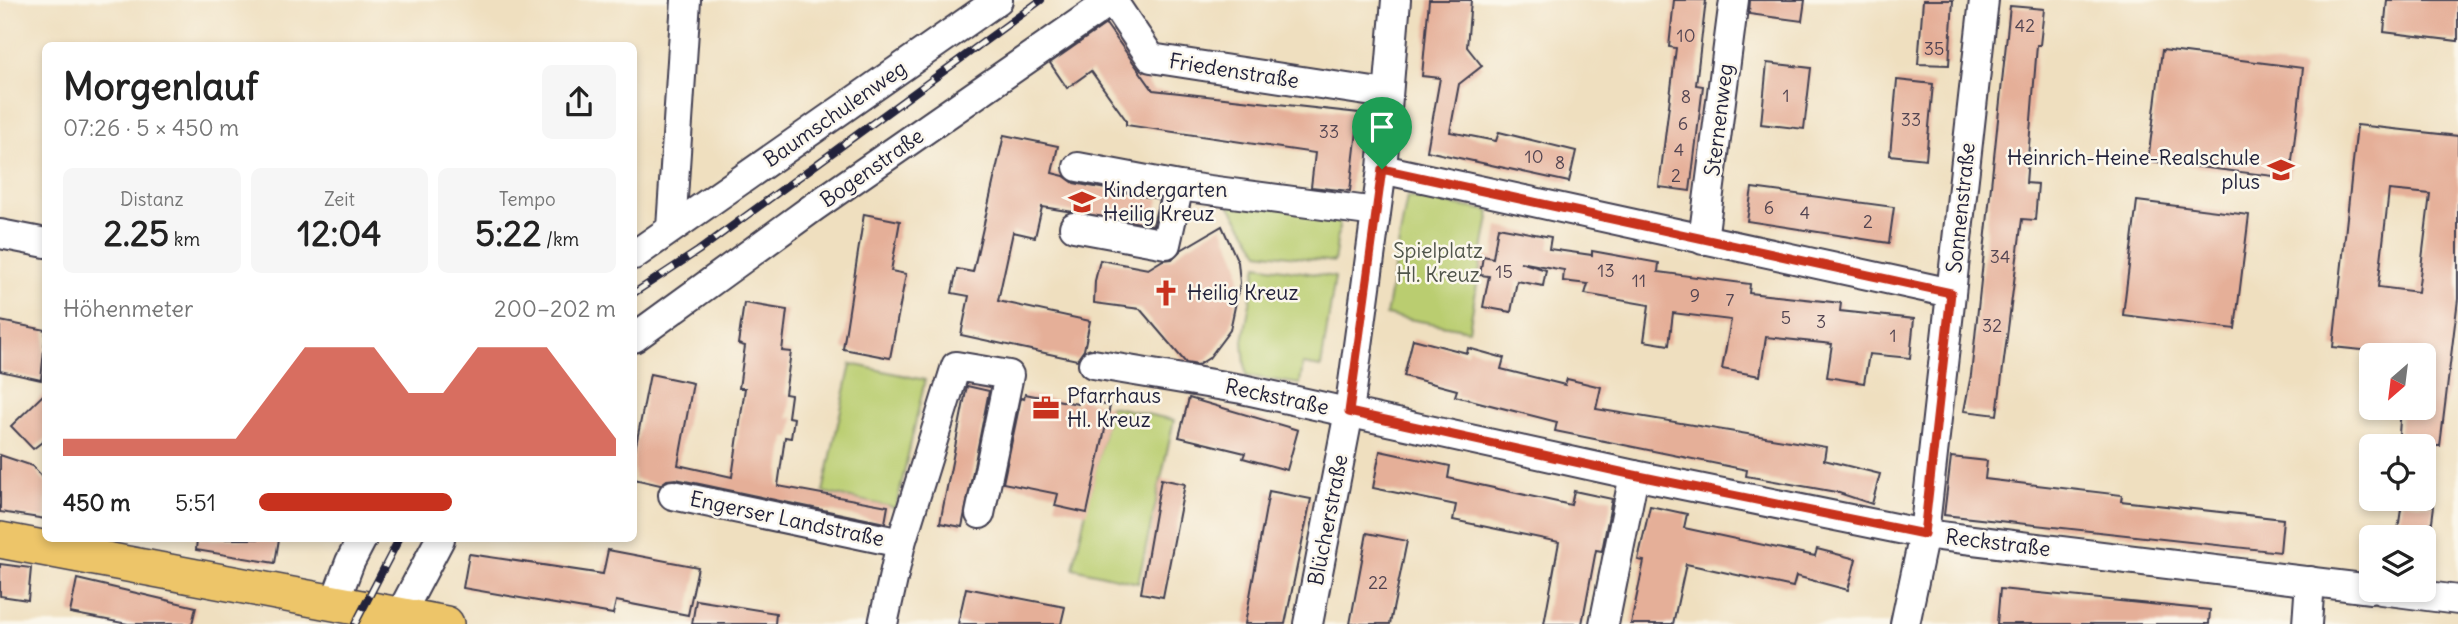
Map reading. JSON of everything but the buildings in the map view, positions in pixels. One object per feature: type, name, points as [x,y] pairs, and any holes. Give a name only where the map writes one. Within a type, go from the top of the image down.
[{"type":"main road","points":[[0,540],[446,624]]},
{"type":"street","points":[[671,228],[686,0]]},
{"type":"street","name":"Baumschulenweg","points":[[637,253],[998,0]]},
{"type":"street","name":"Friedenstraße","points":[[1112,0],[1151,58],[1386,94]]},
{"type":"street","name":"Bogenstraße","points":[[637,336],[814,207],[1112,0]]},
{"type":"street","name":"Blücherstraße","points":[[1308,624],[1349,412],[1382,169],[1386,94],[1396,0]]},
{"type":"street","name":"Sternenweg","points":[[1703,240],[1734,0]]},
{"type":"street","name":"Sonnenstraße","points":[[1905,624],[1924,534],[1984,0]]},
{"type":"street","points":[[1078,167],[1179,186],[1376,212]]},
{"type":"street","points":[[1382,169],[1951,293]]},
{"type":"street","points":[[1074,227],[1166,244],[1179,186]]},
{"type":"street","points":[[0,234],[42,242]]},
{"type":"street","name":"Reckstraße","points":[[1093,364],[1175,376],[1634,475],[1924,534],[2359,587]]},
{"type":"street","name":"Engerser Landstraße","points":[[883,624],[901,543],[956,366],[1009,375],[980,514]]},
{"type":"street","points":[[1604,624],[1634,475]]},
{"type":"street","name":"Engerser Landstraße","points":[[673,495],[901,543]]},
{"type":"street","points":[[334,604],[361,542]]},
{"type":"street","points":[[400,615],[438,542]]},
{"type":"street","points":[[2307,624],[2310,581]]},
{"type":"street","points":[[2436,597],[2458,600]]},
{"type":"green space","points":[[1224,197],[1341,213],[1334,262],[1259,252]]},
{"type":"green space","name":"Spielplatz Hl. Kreuz","points":[[1407,197],[1490,211],[1469,330],[1386,315]]},
{"type":"green space","points":[[1257,265],[1335,277],[1321,367],[1303,364],[1300,384],[1246,376],[1243,341]]},
{"type":"green space","points":[[851,364],[925,380],[896,508],[823,492]]},
{"type":"green space","points":[[1110,406],[1174,420],[1138,583],[1073,568]]},
{"type":"railway","points":[[637,291],[698,251],[1041,0]]},
{"type":"railway","points":[[355,624],[397,542]]},
{"type":"place","name":"Heinrich-Heine-Realschule plus","points":[[2281,170]]},
{"type":"place","name":"Kindergarten Heilig Kreuz","points":[[1082,202]]},
{"type":"place","name":"Heilig Kreuz","points":[[1166,293]]},
{"type":"place","name":"Pfarrhaus Hl. Kreuz","points":[[1046,408]]},
{"type":"route","points":[[1382,169],[1951,293],[1924,534],[1634,475],[1349,412],[1382,169]]}]
